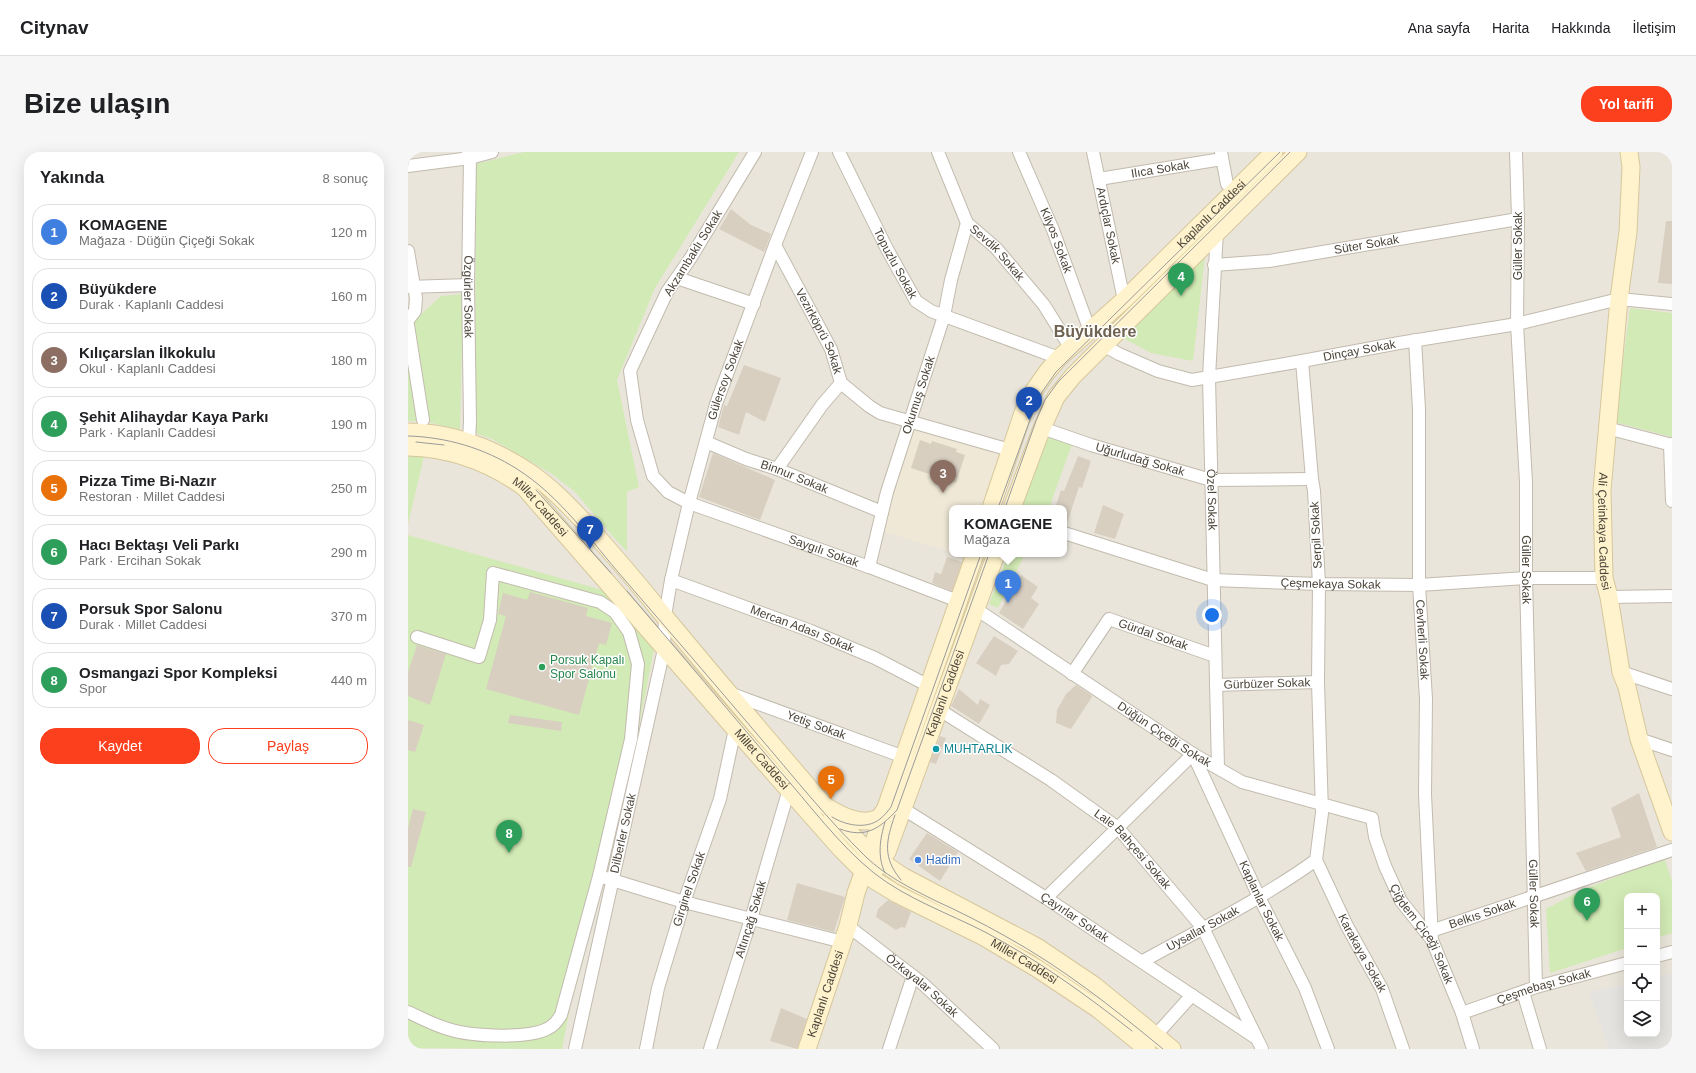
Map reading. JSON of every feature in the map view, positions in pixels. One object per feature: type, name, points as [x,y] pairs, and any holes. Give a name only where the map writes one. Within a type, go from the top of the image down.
[{"type":"main road","name":"Kaplanlı Caddesi","points":[[992,505],[1010,450],[1033,392],[1065,352],[1124,300],[1274,152]]},
{"type":"main road","name":"Kaplanlı Caddesi","points":[[1013,505],[1042,428],[1056,397],[1073,376],[1103,345],[1298,152]]},
{"type":"main road","name":"Ali Çetinkaya Caddesi","points":[[1629,152],[1631,167],[1628,232],[1619,298],[1602,490],[1604,578],[1609,597],[1621,672],[1627,687],[1639,739],[1672,832]]},
{"type":"main road","name":"Millet Caddesi","points":[[408,432],[443,435],[468,441],[502,454],[533,474],[561,497],[613,554],[824,806],[875,858],[902,876],[1037,947],[1095,986],[1148,1045]]},
{"type":"main road","name":"Millet Caddesi","points":[[408,446],[427,447],[456,453],[506,474],[524,487],[664,649],[866,875],[897,894],[984,937],[1038,969],[1148,1045],[1172,1049]]},
{"type":"main road","name":"Kaplanlı Caddesi","points":[[807,1049],[848,926],[856,893],[875,858],[887,806],[974,557]]},
{"type":"main road","name":"Kaplanlı Caddesi","points":[[875,858],[888,852],[938,709],[995,557]]},
{"type":"main road","name":"Millet Caddesi","points":[[824,806],[836,813],[862,820],[876,819],[887,806]]},
{"type":"street","points":[[408,166],[492,152]]},
{"type":"street","name":"Akzambaklı Sokak","points":[[689,503],[668,492],[653,476],[637,420],[630,371],[667,292],[690,259],[755,152]]},
{"type":"street","name":"Gülersoy Sokak","points":[[665,616],[671,580],[689,503],[716,404],[775,245],[812,152]]},
{"type":"street","name":"Topuzlu Sokak","points":[[839,152],[887,249],[916,301],[931,311],[944,316],[1065,352]]},
{"type":"street","name":"Sevdik Sokak","points":[[938,152],[967,223],[996,248],[1044,305],[1065,352]]},
{"type":"street","name":"Kilyos Sokak","points":[[1019,152],[1053,230],[1090,331]]},
{"type":"street","name":"Ardıçlar Sokak","points":[[1093,152],[1124,300]]},
{"type":"street","name":"Güller Sokak","points":[[1516,152],[1518,219],[1517,324],[1526,482],[1526,578],[1536,987]]},
{"type":"street","name":"Özgürler Sokak","points":[[468,441],[470,421],[468,285],[469,155]]},
{"type":"street","points":[[1222,156],[1227,184]]},
{"type":"street","name":"Ilıca Sokak","points":[[1099,179],[1222,156]]},
{"type":"street","name":"Süter Sokak","points":[[1214,265],[1269,261],[1518,219]]},
{"type":"street","name":"Okumuş Sokak","points":[[869,567],[882,512],[909,422],[944,316],[951,280],[967,223]]},
{"type":"street","name":"Özel Sokak","points":[[1217,231],[1208,377],[1218,768]]},
{"type":"street","name":"Vezirköprü Sokak","points":[[775,245],[831,349],[841,383],[869,406],[880,412],[909,422],[1010,450]]},
{"type":"street","points":[[408,251],[411,287],[416,298],[415,311],[408,320]]},
{"type":"street","points":[[676,278],[754,304]]},
{"type":"street","points":[[411,287],[468,285]]},
{"type":"street","points":[[1619,298],[1672,304]]},
{"type":"street","name":"Dinçay Sokak","points":[[1103,345],[1119,354],[1158,371],[1192,380],[1415,340],[1517,324],[1619,298]]},
{"type":"street","points":[[408,325],[423,420]]},
{"type":"street","name":"Cevherli Sokak","points":[[1415,340],[1419,409],[1419,585],[1426,699],[1425,794],[1431,935]]},
{"type":"street","name":"Serpil Sokak","points":[[1302,361],[1314,491],[1319,584],[1318,682],[1322,805]]},
{"type":"street","points":[[777,469],[822,405],[841,383]]},
{"type":"street","name":"Uğurludağ Sokak","points":[[1042,428],[1090,445],[1211,480],[1312,479]]},
{"type":"street","points":[[1607,428],[1671,444],[1672,501]]},
{"type":"street","name":"Binnur Sokak","points":[[706,442],[882,512]]},
{"type":"street","name":"Saygılı Sokak","points":[[689,503],[869,567],[958,601]]},
{"type":"street","name":"Çeşmekaya Sokak","points":[[1067,535],[1213,580],[1319,584],[1419,585],[1526,578],[1604,578]]},
{"type":"street","points":[[408,1012],[448,1030],[484,1036],[516,1036],[542,1030],[553,1025],[561,1015],[599,876],[631,739],[638,664],[629,632],[615,612],[600,602],[493,573],[490,620],[479,657],[417,637]]},
{"type":"street","name":"Mercan Adası Sokak","points":[[671,580],[811,631],[875,658],[930,686]]},
{"type":"street","points":[[1609,597],[1672,596]]},
{"type":"street","name":"Düğün Çiçeği Sokak","points":[[976,609],[1194,754],[1242,782],[1372,818]]},
{"type":"street","name":"Dilberler Sokak","points":[[575,1049],[664,649],[665,616]]},
{"type":"street","name":"Gürdal Sokak","points":[[1072,674],[1109,619],[1215,656]]},
{"type":"street","points":[[1621,672],[1672,689]]},
{"type":"street","name":"Gürbüzer Sokak","points":[[1216,685],[1318,682]]},
{"type":"street","name":"Yetiş Sokak","points":[[729,692],[904,757]]},
{"type":"street","name":"Lale Bahçesi Sokak","points":[[938,709],[1051,780],[1118,828],[1203,928],[1260,1044]]},
{"type":"street","name":"Girginel Sokak","points":[[646,1049],[658,988],[684,902],[720,799],[735,729]]},
{"type":"street","points":[[1639,739],[1672,750]]},
{"type":"street","points":[[1046,898],[1194,754]]},
{"type":"street","name":"Kaplanlar Sokak","points":[[1194,754],[1258,897],[1305,988],[1328,1049]]},
{"type":"street","name":"Altınçağ Sokak","points":[[710,1049],[751,919],[789,789]]},
{"type":"street","points":[[1316,860],[1322,805]]},
{"type":"street","name":"Çayırlar Sokak","points":[[887,806],[904,809],[1046,898],[1143,961],[1260,1044]]},
{"type":"street","name":"Çiğdem Çiçeği Sokak","points":[[1372,818],[1374,837],[1385,866],[1401,901],[1431,935],[1462,1013],[1473,1049]]},
{"type":"street","name":"Belkıs Sokak","points":[[1431,935],[1534,897],[1672,850]]},
{"type":"street","name":"Uysallar Sokak","points":[[1143,961],[1258,897],[1316,860]]},
{"type":"street","name":"Karakaya Sokak","points":[[1316,860],[1347,926],[1382,989],[1403,1049]]},
{"type":"street","points":[[599,876],[684,902],[842,942]]},
{"type":"street","name":"Özkayalar Sokak","points":[[848,926],[913,976],[993,1049]]},
{"type":"street","points":[[1660,955],[1672,952]]},
{"type":"street","name":"Çeşmebaşı Sokak","points":[[1462,1013],[1536,987],[1624,964]]},
{"type":"street","points":[[889,1049],[913,976]]},
{"type":"street","points":[[1523,992],[1540,1049]]},
{"type":"street","points":[[1148,1045],[1192,995]]},
{"type":"shaded area","points":[[408,152],[1672,152],[1672,1049],[408,1049]]},
{"type":"shaded area","points":[[914,428],[1005,455],[990,505],[949,505],[949,551],[881,531]]},
{"type":"shaded area","points":[[1672,974],[1672,1049],[1609,1049],[1589,992],[1624,985],[1624,1037],[1660,1037],[1660,976]]},
{"type":"green space","points":[[524,152],[739,152],[655,288],[617,380],[639,487],[627,492],[627,551],[574,491],[552,474],[492,439],[475,433],[476,164]]},
{"type":"green space","points":[[1205,256],[1193,361],[1151,353],[1121,337]]},
{"type":"green space","points":[[463,294],[460,429],[428,422],[408,421],[408,326],[441,296]]},
{"type":"green space","points":[[1630,308],[1672,313],[1672,437],[1615,422]]},
{"type":"green space","points":[[1048,430],[1074,439],[1050,505],[1023,505]]},
{"type":"green space","points":[[408,452],[425,452],[408,524]]},
{"type":"green space","points":[[408,535],[602,590],[654,649],[637,737],[581,969],[571,1003],[562,1049],[408,1048]]},
{"type":"green space","points":[[1007,557],[1024,557],[998,608],[989,604]]},
{"type":"green space","points":[[1664,858],[1672,881],[1672,933],[1660,937],[1660,893],[1624,893],[1624,949],[1550,973],[1546,909],[1580,891]]},
{"type":"building","points":[[731,209],[751,225],[771,234],[764,252],[719,229]]},
{"type":"building","points":[[1666,221],[1672,221],[1672,284],[1658,283]]},
{"type":"building","points":[[744,365],[781,378],[765,422],[746,412],[739,435],[718,427],[724,405],[727,406]]},
{"type":"building","points":[[920,440],[931,444],[932,441],[957,449],[956,452],[965,455],[956,483],[911,468]]},
{"type":"building","points":[[713,453],[775,480],[760,520],[699,497]]},
{"type":"building","points":[[1078,456],[1091,461],[1082,488],[1079,487],[1067,523],[1067,505],[1056,505],[1061,490],[1064,491]]},
{"type":"building","points":[[1103,505],[1124,514],[1115,539],[1094,533]]},
{"type":"building","points":[[947,557],[962,562],[952,591],[932,583],[935,572],[941,574]]},
{"type":"building","points":[[1021,575],[1038,587],[1031,598],[1039,604],[1023,629],[999,613]]},
{"type":"building","name":"Porsuk Kapalı Spor Salonu","points":[[530,592],[588,608],[586,616],[612,623],[606,645],[599,643],[579,715],[486,689],[506,616],[498,614],[503,593],[527,600]]},
{"type":"building","points":[[994,636],[1018,651],[1009,664],[1001,665],[996,676],[976,663]]},
{"type":"building","points":[[417,645],[446,654],[430,705],[408,696],[408,672]]},
{"type":"building","points":[[1076,685],[1092,697],[1071,729],[1056,723],[1057,710],[1066,694]]},
{"type":"building","points":[[959,689],[978,705],[980,699],[990,705],[979,724],[951,706]]},
{"type":"building","points":[[510,715],[562,722],[561,731],[508,723]]},
{"type":"building","points":[[408,720],[424,725],[415,752],[408,750]]},
{"type":"building","name":"MUHTARLIK","points":[[940,736],[946,738],[936,764],[930,762]]},
{"type":"building","points":[[1639,793],[1657,847],[1586,871],[1576,853],[1621,837],[1611,808]]},
{"type":"building","points":[[413,809],[426,812],[411,867],[408,867],[408,828]]},
{"type":"building","points":[[927,833],[958,852],[940,881],[909,859]]},
{"type":"building","points":[[797,883],[845,897],[834,932],[787,920]]},
{"type":"building","points":[[888,900],[911,912],[905,928],[901,927],[896,930],[876,917],[878,909]]},
{"type":"building","points":[[781,1008],[807,1019],[797,1049],[770,1041]]},
{"type":"tram line","points":[[999,505],[1035,406],[1042,392],[1056,372],[1280,152]]},
{"type":"tram line","points":[[1006,505],[1036,421],[1045,400],[1058,382],[1290,152]]},
{"type":"tram line","points":[[408,436],[450,441],[464,445],[491,455],[517,469],[533,480],[574,520],[810,797],[866,857],[898,881],[988,926],[1047,961],[1106,1003],[1163,1049]]},
{"type":"tram line","points":[[416,442],[444,445]]},
{"type":"tram line","points":[[536,490],[611,573]]},
{"type":"tram line","points":[[832,817],[849,824],[868,824],[880,819],[891,807],[980,557]]},
{"type":"tram line","points":[[840,829],[857,833],[872,830],[885,822],[897,810],[988,557]]},
{"type":"tram line","points":[[627,591],[825,824],[861,862],[900,891],[985,932],[1024,954],[1079,991],[1132,1031]]},
{"type":"tram line","points":[[895,815],[889,833],[888,856],[895,872],[901,880]]},
{"type":"tram line","points":[[885,822],[880,848],[882,867],[885,873]]},
{"type":"place","name":"Şehit Alihaydar Kaya Parkı","points":[[1181,296]]},
{"type":"place","name":"Büyükdere","points":[[1029,420]]},
{"type":"place","name":"Kılıçarslan İlkokulu","points":[[943,493]]},
{"type":"place","name":"Porsuk Spor Salonu","points":[[590,549]]},
{"type":"place","name":"KOMAGENE","points":[[1008,603]]},
{"type":"place","name":"Porsuk Kapalı Spor Salonu","points":[[542,667]]},
{"type":"place","name":"MUHTARLIK","points":[[936,749]]},
{"type":"place","name":"Pizza Time Bi-Nazır","points":[[831,799]]},
{"type":"place","name":"Osmangazi Spor Kompleksi","points":[[509,853]]},
{"type":"place","name":"Hadim","points":[[918,860]]},
{"type":"place","name":"Hacı Bektaşı Veli Parkı","points":[[1587,921]]},
{"type":"district","name":"Büyükdere","points":[[1095,331]]}]
